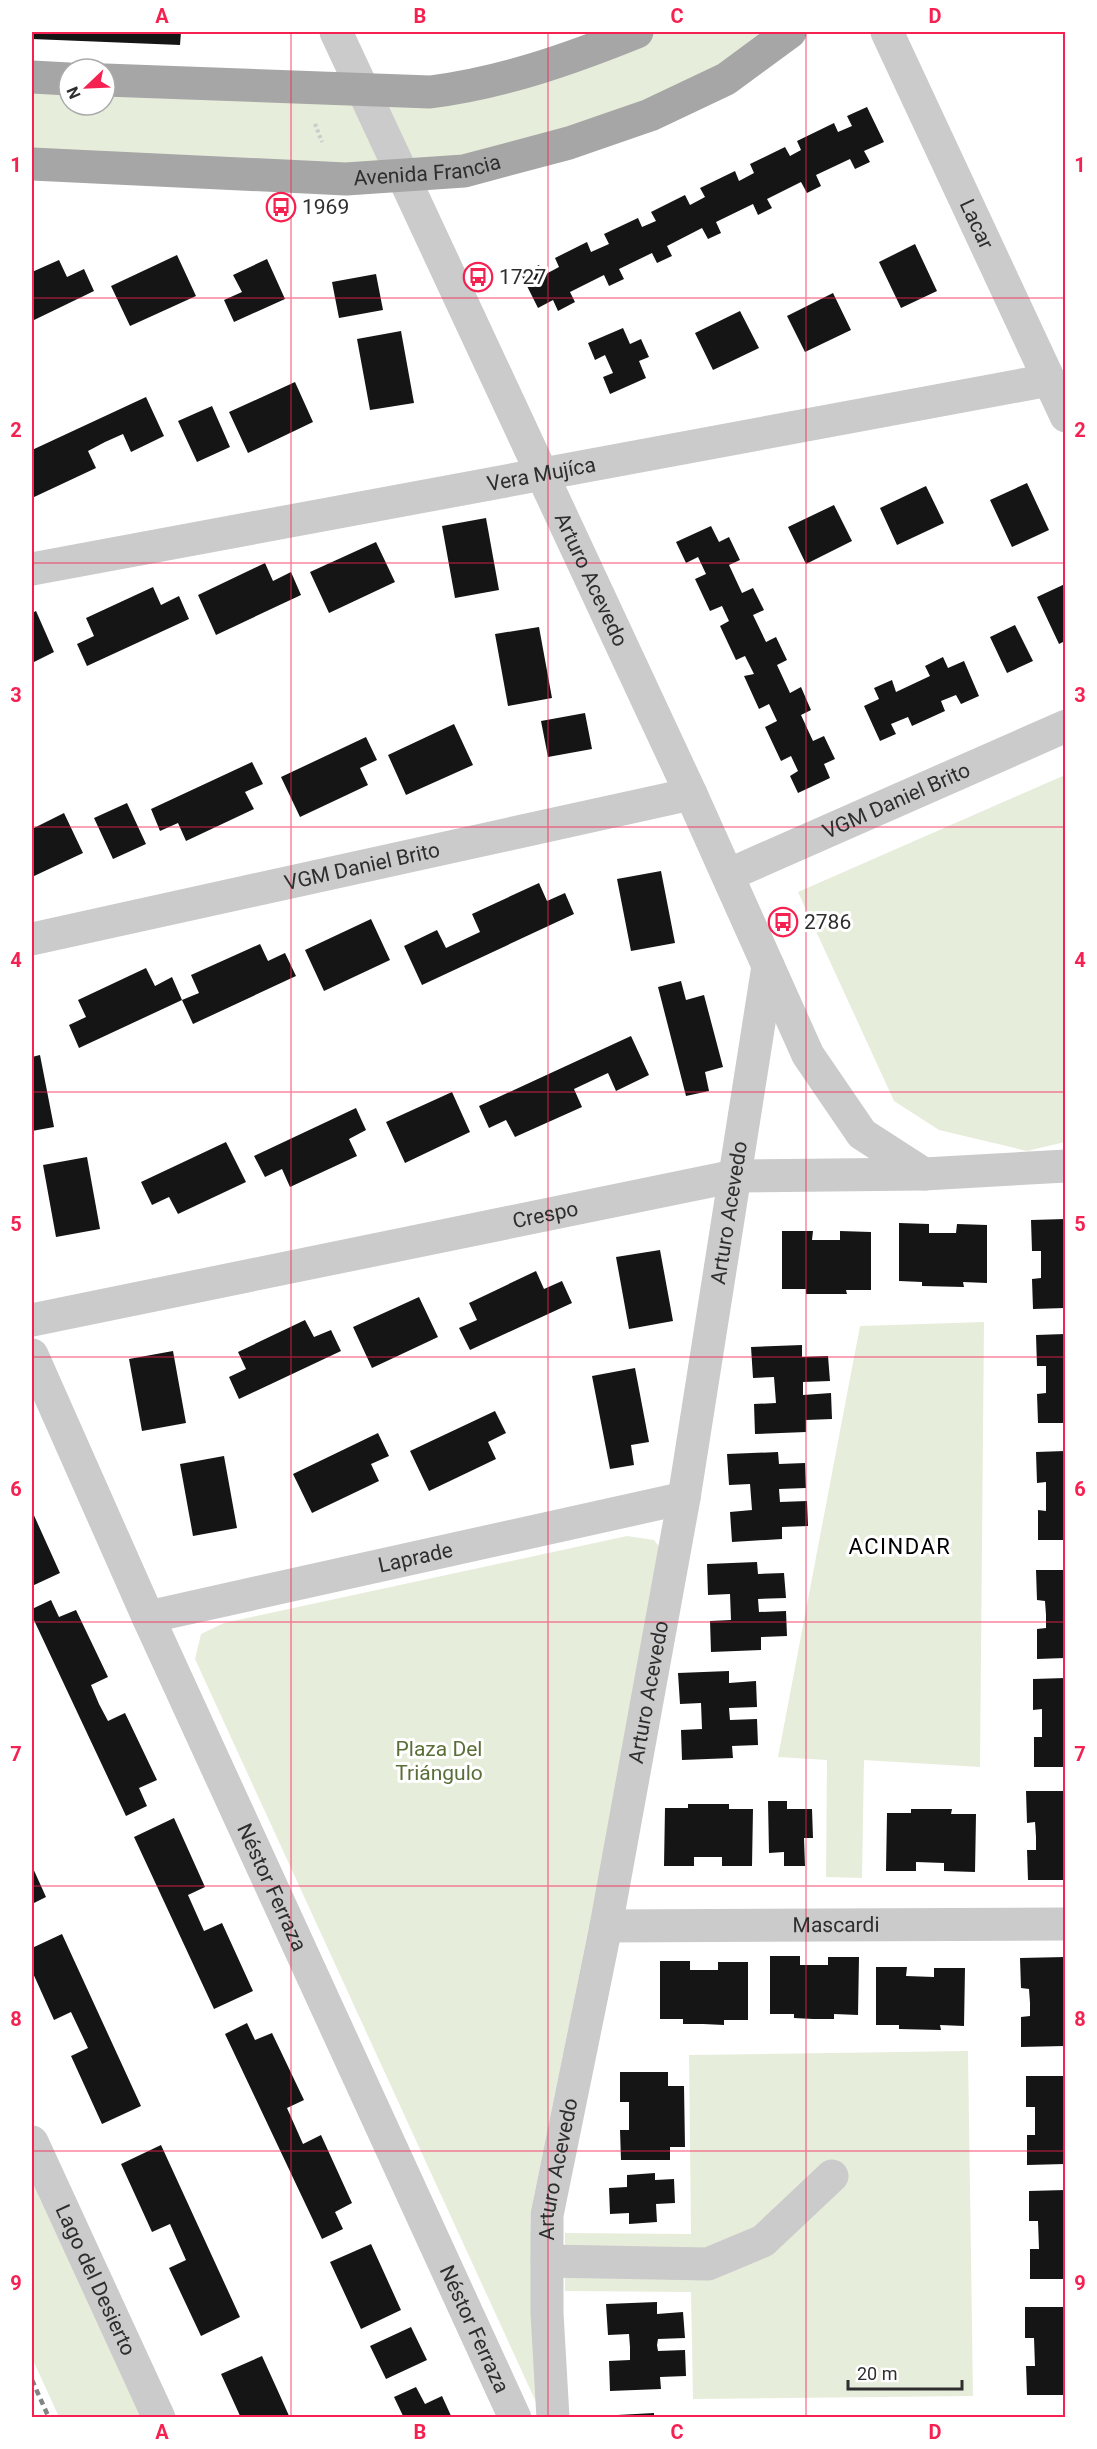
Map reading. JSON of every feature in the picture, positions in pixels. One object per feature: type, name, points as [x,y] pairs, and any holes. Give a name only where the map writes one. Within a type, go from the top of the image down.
[{"type":"main road","points":[[117,80],[430,92],[472,87],[574,57],[637,32]]},
{"type":"main road","name":"Avenida Francia","points":[[32,164],[346,180],[464,171],[569,143],[650,115],[726,79],[790,32]]},
{"type":"main road","points":[[32,77],[57,78]]},
{"type":"street","name":"Arturo Acevedo","points":[[336,32],[691,794],[808,1055],[862,1134],[924,1174]]},
{"type":"street","name":"Lacar","points":[[887,32],[1065,416]]},
{"type":"street","name":"Vera Mujíca","points":[[32,569],[1050,380]]},
{"type":"street","name":"VGM Daniel Brito","points":[[728,875],[1065,726]]},
{"type":"street","name":"VGM Daniel Brito","points":[[32,939],[691,794]]},
{"type":"street","name":"Arturo Acevedo","points":[[553,2418],[547,2215],[606,1926],[684,1498],[768,966]]},
{"type":"street","name":"Crespo","points":[[32,1320],[735,1176],[924,1174],[1065,1166]]},
{"type":"street","name":"Néstor Ferraza","points":[[32,1355],[148,1617],[514,2418]]},
{"type":"street","name":"Laprade","points":[[148,1617],[684,1498]]},
{"type":"street","name":"Mascardi","points":[[606,1926],[1065,1924]]},
{"type":"street","name":"Lago del Desierto","points":[[32,2142],[159,2418]]},
{"type":"street","points":[[547,2261],[708,2264],[763,2241],[832,2176]]},
{"type":"path","points":[[313,120],[323,146]]},
{"type":"green space","points":[[637,32],[790,32],[726,79],[464,171],[32,164],[32,77],[57,78],[57,117],[117,117],[117,80],[430,92]]},
{"type":"green space","points":[[1065,775],[1065,1142],[1027,1151],[939,1130],[894,1101],[798,892]]},
{"type":"green space","points":[[984,1322],[980,1767],[864,1760],[862,1878],[826,1877],[827,1760],[778,1757],[860,1326]]},
{"type":"green space","name":"Plaza Del Triángulo","points":[[627,1536],[654,1540],[665,1554],[530,2216],[542,2415],[195,1659],[201,1634],[224,1623]]},
{"type":"green space","points":[[968,2051],[973,2396],[693,2399],[691,2292],[565,2291],[565,2233],[691,2234],[689,2055]]},
{"type":"green space","points":[[32,2182],[141,2417],[59,2417],[32,2358]]},
{"type":"building","points":[[32,32],[181,32],[180,45],[32,39]]},
{"type":"building","points":[[867,107],[884,142],[864,151],[870,162],[855,169],[850,159],[816,175],[821,186],[807,193],[801,182],[767,199],[772,208],[758,215],[753,204],[716,222],[721,233],[708,239],[702,228],[667,246],[672,256],[657,263],[652,253],[619,269],[624,279],[609,286],[604,275],[570,292],[575,302],[558,311],[553,300],[538,308],[521,274],[539,265],[544,275],[559,267],[555,258],[587,242],[591,252],[609,244],[604,234],[638,218],[642,227],[656,221],[651,212],[685,195],[690,205],[705,197],[700,188],[735,171],[739,181],[754,173],[750,164],[785,147],[790,156],[801,150],[797,141],[834,123],[838,132],[852,126],[847,116]]},
{"type":"building","points":[[915,244],[937,291],[901,308],[879,262]]},
{"type":"building","points":[[177,255],[196,296],[130,326],[111,286]]},
{"type":"building","points":[[267,259],[285,299],[234,322],[224,300],[242,292],[233,275]]},
{"type":"building","points":[[59,260],[67,277],[84,269],[94,291],[32,321],[32,272]]},
{"type":"building","points":[[376,274],[383,310],[339,318],[332,282]]},
{"type":"building","points":[[833,293],[851,330],[805,352],[787,316]]},
{"type":"building","points":[[740,311],[759,348],[713,370],[695,333]]},
{"type":"building","points":[[623,328],[630,344],[641,339],[649,357],[639,361],[646,378],[610,394],[603,377],[613,373],[605,355],[595,360],[588,343]]},
{"type":"building","points":[[401,331],[414,403],[370,410],[357,339]]},
{"type":"building","points":[[295,382],[313,422],[248,453],[229,412]]},
{"type":"building","points":[[146,397],[164,436],[131,452],[123,434],[105,442],[88,451],[96,468],[32,498],[32,450]]},
{"type":"building","points":[[212,406],[230,447],[197,462],[178,421]]},
{"type":"building","points":[[1027,483],[1049,530],[1012,547],[990,500]]},
{"type":"building","points":[[926,486],[944,523],[897,545],[880,508]]},
{"type":"building","points":[[834,505],[852,541],[806,564],[788,527]]},
{"type":"building","points":[[486,518],[499,590],[455,598],[442,526]]},
{"type":"building","points":[[711,526],[719,542],[729,537],[740,560],[729,565],[742,593],[753,588],[764,610],[753,615],[766,642],[776,637],[787,660],[777,665],[790,693],[801,687],[811,710],[801,715],[813,741],[824,736],[835,759],[824,764],[830,778],[798,793],[790,776],[798,771],[791,756],[781,761],[765,727],[777,721],[769,704],[759,709],[744,676],[754,674],[745,656],[736,660],[720,626],[729,621],[722,606],[710,611],[695,579],[706,574],[698,557],[686,563],[676,542]]},
{"type":"building","points":[[376,542],[395,582],[329,613],[310,572]]},
{"type":"building","points":[[265,563],[273,581],[291,572],[301,595],[216,635],[198,595]]},
{"type":"building","points":[[1065,584],[1065,641],[1059,644],[1037,597]]},
{"type":"building","points":[[153,587],[161,605],[179,596],[189,619],[87,666],[77,644],[94,636],[86,618]]},
{"type":"building","points":[[36,611],[54,652],[32,663],[32,613]]},
{"type":"building","points":[[1015,625],[1033,661],[1007,673],[990,637]]},
{"type":"building","points":[[539,627],[552,698],[508,706],[495,634]]},
{"type":"building","points":[[943,657],[948,668],[964,661],[979,696],[961,704],[956,695],[941,701],[945,711],[912,726],[908,717],[891,724],[896,734],[880,741],[864,706],[879,699],[874,688],[892,680],[896,692],[930,676],[925,666]]},
{"type":"building","points":[[585,713],[592,749],[548,757],[541,721]]},
{"type":"building","points":[[454,724],[473,765],[406,795],[388,755]]},
{"type":"building","points":[[366,737],[377,760],[360,768],[368,785],[300,817],[281,777]]},
{"type":"building","points":[[252,762],[263,784],[245,792],[254,809],[186,841],[178,823],[160,831],[151,809]]},
{"type":"building","points":[[127,803],[146,844],[113,859],[94,818]]},
{"type":"building","points":[[64,813],[83,853],[32,877],[32,829]]},
{"type":"building","points":[[661,871],[675,943],[631,951],[617,879]]},
{"type":"building","points":[[539,883],[547,901],[565,893],[574,914],[422,985],[404,946],[437,930],[446,948],[480,932],[472,914]]},
{"type":"building","points":[[371,919],[390,960],[324,991],[305,950]]},
{"type":"building","points":[[260,944],[268,961],[285,953],[296,976],[193,1024],[182,1000],[199,993],[191,975]]},
{"type":"building","points":[[146,968],[155,986],[172,977],[182,1000],[79,1048],[69,1025],[86,1017],[78,1000]]},
{"type":"building","points":[[681,981],[686,1000],[704,995],[723,1067],[705,1072],[709,1091],[686,1096],[658,987]]},
{"type":"building","points":[[631,1036],[649,1075],[616,1091],[608,1073],[574,1089],[582,1107],[515,1137],[506,1120],[489,1128],[479,1106]]},
{"type":"building","points":[[40,1055],[54,1127],[32,1131],[32,1057]]},
{"type":"building","points":[[452,1092],[470,1132],[405,1163],[386,1122]]},
{"type":"building","points":[[356,1108],[366,1130],[349,1139],[357,1156],[290,1187],[282,1169],[265,1177],[254,1156]]},
{"type":"building","points":[[226,1142],[246,1182],[178,1214],[169,1197],[152,1205],[141,1182]]},
{"type":"building","points":[[87,1157],[100,1229],[56,1237],[43,1165]]},
{"type":"building","points":[[1065,1219],[1065,1308],[1033,1309],[1032,1279],[1041,1278],[1041,1251],[1032,1251],[1031,1220]]},
{"type":"building","points":[[899,1223],[929,1224],[929,1233],[956,1233],[957,1224],[987,1225],[987,1283],[963,1282],[964,1287],[922,1286],[922,1282],[899,1281]]},
{"type":"building","points":[[782,1231],[813,1231],[812,1240],[840,1240],[840,1231],[871,1232],[871,1290],[846,1290],[847,1294],[806,1294],[806,1289],[782,1289]]},
{"type":"building","points":[[660,1250],[673,1321],[629,1329],[616,1257]]},
{"type":"building","points":[[536,1271],[544,1289],[562,1281],[572,1303],[470,1350],[459,1328],[477,1320],[469,1303]]},
{"type":"building","points":[[419,1297],[438,1337],[372,1368],[353,1327]]},
{"type":"building","points":[[305,1320],[314,1337],[331,1330],[341,1351],[239,1399],[229,1377],[246,1369],[238,1352]]},
{"type":"building","points":[[1065,1334],[1065,1423],[1038,1423],[1037,1394],[1046,1393],[1046,1366],[1037,1366],[1036,1335]]},
{"type":"building","points":[[802,1345],[802,1357],[828,1356],[830,1381],[803,1382],[803,1395],[831,1393],[832,1419],[806,1420],[806,1432],[755,1434],[754,1404],[776,1403],[774,1377],[753,1378],[751,1347]]},
{"type":"building","points":[[173,1351],[186,1423],[142,1431],[129,1359]]},
{"type":"building","points":[[635,1368],[649,1442],[631,1445],[634,1465],[610,1469],[592,1376]]},
{"type":"building","points":[[495,1411],[506,1433],[488,1442],[496,1459],[429,1491],[410,1451]]},
{"type":"building","points":[[378,1433],[389,1456],[371,1464],[379,1481],[312,1513],[293,1474]]},
{"type":"building","points":[[1065,1451],[1065,1540],[1038,1540],[1038,1510],[1046,1511],[1046,1482],[1037,1483],[1036,1452]]},
{"type":"building","points":[[778,1452],[779,1464],[805,1463],[806,1488],[779,1489],[780,1502],[807,1501],[808,1526],[782,1527],[782,1539],[732,1542],[730,1512],[752,1510],[750,1484],[729,1485],[727,1454]]},
{"type":"building","points":[[224,1456],[237,1528],[193,1536],[180,1464]]},
{"type":"building","points":[[32,1511],[60,1573],[32,1586]]},
{"type":"building","points":[[757,1562],[758,1574],[784,1573],[786,1598],[758,1599],[759,1612],[786,1611],[787,1636],[761,1637],[761,1650],[711,1652],[710,1621],[731,1620],[730,1594],[708,1595],[707,1564]]},
{"type":"building","points":[[1036,1570],[1065,1570],[1065,1658],[1037,1659],[1037,1629],[1046,1628],[1046,1615],[1045,1601],[1037,1600]]},
{"type":"building","points":[[51,1600],[59,1617],[76,1610],[108,1677],[91,1685],[99,1704],[108,1721],[125,1713],[157,1780],[139,1788],[147,1806],[126,1816],[32,1616],[32,1609]]},
{"type":"building","points":[[729,1671],[729,1683],[756,1681],[757,1707],[729,1708],[730,1720],[757,1719],[758,1745],[732,1746],[733,1758],[682,1760],[681,1730],[702,1729],[701,1703],[680,1704],[678,1673]]},
{"type":"building","points":[[1065,1678],[1065,1767],[1034,1767],[1034,1737],[1042,1737],[1042,1709],[1033,1710],[1033,1679]]},
{"type":"building","points":[[1026,1791],[1065,1791],[1065,1880],[1028,1880],[1027,1850],[1036,1850],[1036,1837],[1035,1822],[1027,1823]]},
{"type":"building","points":[[768,1801],[787,1801],[787,1809],[812,1809],[813,1838],[804,1838],[805,1866],[784,1866],[784,1852],[769,1853]]},
{"type":"building","points":[[688,1804],[729,1804],[729,1809],[753,1809],[752,1866],[722,1866],[722,1857],[694,1857],[694,1866],[664,1866],[665,1808],[688,1808]]},
{"type":"building","points":[[911,1809],[952,1809],[951,1814],[976,1814],[975,1872],[944,1871],[944,1863],[916,1862],[916,1871],[886,1871],[887,1813],[911,1813]]},
{"type":"building","points":[[174,1818],[205,1887],[188,1895],[204,1931],[222,1923],[253,1991],[214,2009],[134,1837]]},
{"type":"building","points":[[32,1866],[46,1897],[32,1904]]},
{"type":"building","points":[[62,1934],[141,2106],[102,2124],[71,2056],[88,2048],[71,2012],[54,2020],[32,1971],[32,1948]]},
{"type":"building","points":[[770,1956],[800,1956],[800,1965],[828,1965],[828,1957],[859,1957],[858,2015],[834,2014],[834,2019],[813,2019],[794,2018],[794,2014],[770,2014]]},
{"type":"building","points":[[1065,1957],[1065,2046],[1021,2047],[1021,2017],[1030,2016],[1030,2003],[1029,1989],[1021,1988],[1020,1958]]},
{"type":"building","points":[[660,1961],[690,1961],[690,1970],[718,1970],[718,1962],[748,1962],[748,2020],[724,2020],[724,2025],[683,2024],[683,2019],[660,2019]]},
{"type":"building","points":[[876,1967],[907,1967],[906,1976],[934,1977],[934,1968],[965,1968],[964,2026],[940,2025],[941,2030],[899,2029],[899,2025],[876,2025]]},
{"type":"building","points":[[247,2023],[255,2040],[272,2033],[304,2100],[287,2108],[303,2144],[321,2135],[352,2203],[335,2212],[343,2229],[322,2239],[225,2034]]},
{"type":"building","points":[[620,2072],[668,2072],[668,2086],[684,2086],[685,2147],[670,2147],[670,2160],[621,2160],[620,2130],[629,2130],[629,2102],[620,2102]]},
{"type":"building","points":[[1026,2076],[1065,2076],[1065,2164],[1027,2165],[1027,2135],[1035,2135],[1035,2107],[1026,2107]]},
{"type":"building","points":[[161,2145],[240,2317],[201,2336],[169,2268],[186,2260],[170,2224],[152,2232],[121,2164]]},
{"type":"building","points":[[655,2173],[655,2180],[674,2179],[675,2203],[656,2204],[657,2222],[629,2224],[629,2213],[610,2214],[609,2188],[627,2187],[627,2175]]},
{"type":"building","points":[[1065,2190],[1065,2279],[1030,2279],[1030,2249],[1039,2249],[1038,2221],[1029,2221],[1029,2191]]},
{"type":"building","points":[[371,2244],[401,2310],[361,2329],[330,2262]]},
{"type":"building","points":[[657,2302],[657,2314],[683,2312],[685,2338],[658,2339],[657,2345],[658,2351],[685,2350],[686,2376],[660,2377],[661,2389],[610,2391],[609,2361],[630,2360],[630,2347],[629,2334],[608,2335],[606,2304]]},
{"type":"building","points":[[1025,2307],[1065,2307],[1065,2395],[1027,2395],[1026,2366],[1035,2366],[1034,2338],[1025,2338]]},
{"type":"building","points":[[411,2327],[427,2360],[386,2379],[370,2346]]},
{"type":"building","points":[[262,2356],[290,2418],[241,2418],[221,2374]]},
{"type":"building","points":[[416,2387],[425,2404],[442,2396],[452,2418],[404,2418],[394,2397]]},
{"type":"building","points":[[654,2413],[654,2418],[599,2418],[599,2416]]},
{"type":"railway","points":[[32,2380],[49,2418]]},
{"type":"place","name":"1969","points":[[281,207]]},
{"type":"place","name":"1727","points":[[478,277]]},
{"type":"place","name":"2786","points":[[783,922]]},
{"type":"district","name":"ACINDAR","points":[[900,1546]]}]
